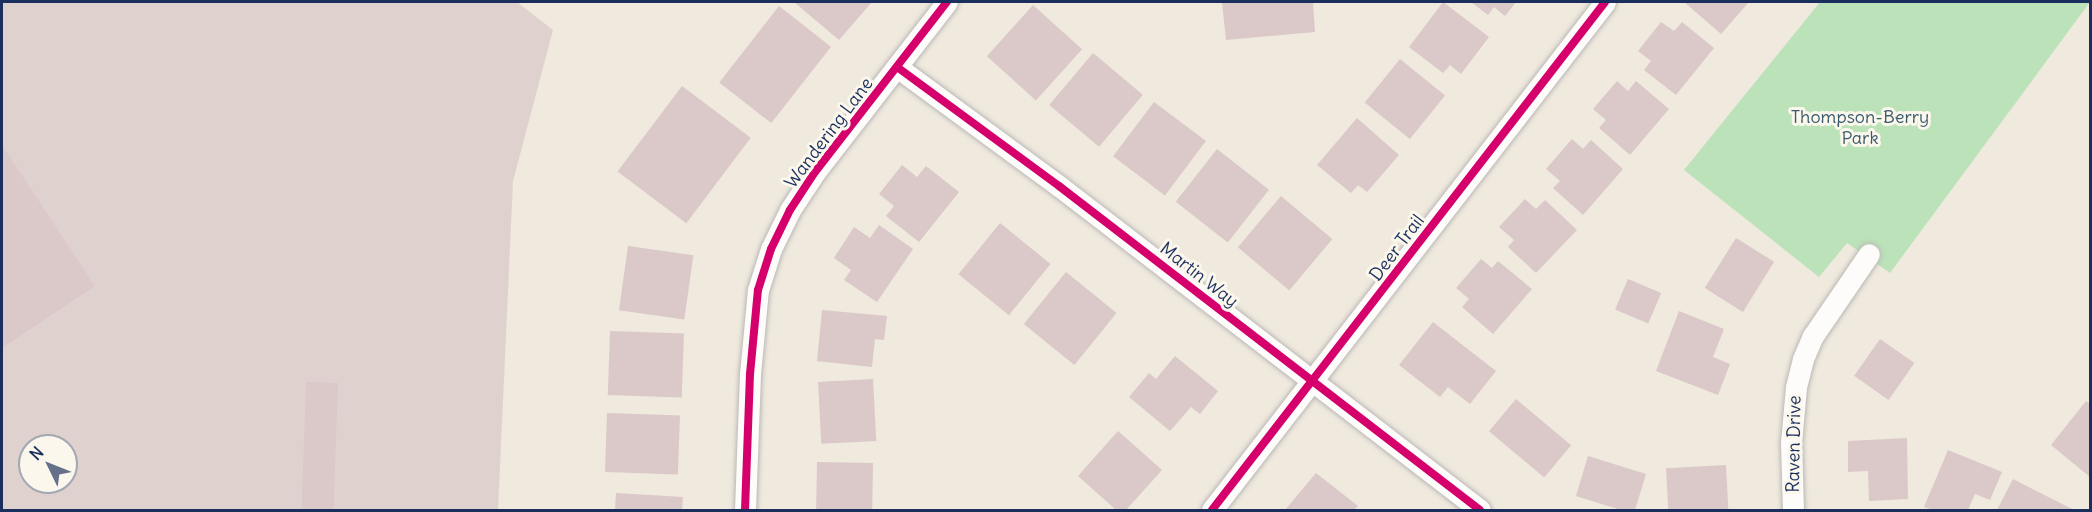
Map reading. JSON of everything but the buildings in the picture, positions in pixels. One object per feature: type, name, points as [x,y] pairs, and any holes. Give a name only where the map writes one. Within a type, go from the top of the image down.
[{"type":"street","name":"Wandering Lane","points":[[745,510],[750,374],[758,290],[771,249],[790,210],[815,172],[947,2]]},
{"type":"street","name":"Deer Trail","points":[[1212,510],[1605,2]]},
{"type":"street","name":"Martin Way","points":[[897,67],[1480,510]]},
{"type":"street","name":"Raven Drive","points":[[1793,510],[1791,443],[1796,387],[1803,359],[1813,336],[1869,254]]},
{"type":"shaded area","points":[[2,2],[517,2],[553,30],[513,181],[498,510],[2,510]]},
{"type":"green space","name":"Thompson-Berry Park","points":[[1820,2],[2090,2],[1890,273],[1847,243],[1819,277],[1684,170]]},
{"type":"cycle path","points":[[745,510],[750,374],[758,290],[771,249],[790,210],[815,172],[947,2]]},
{"type":"cycle path","points":[[1212,510],[1605,2]]},
{"type":"cycle path","points":[[897,67],[1059,186],[1480,510]]}]
